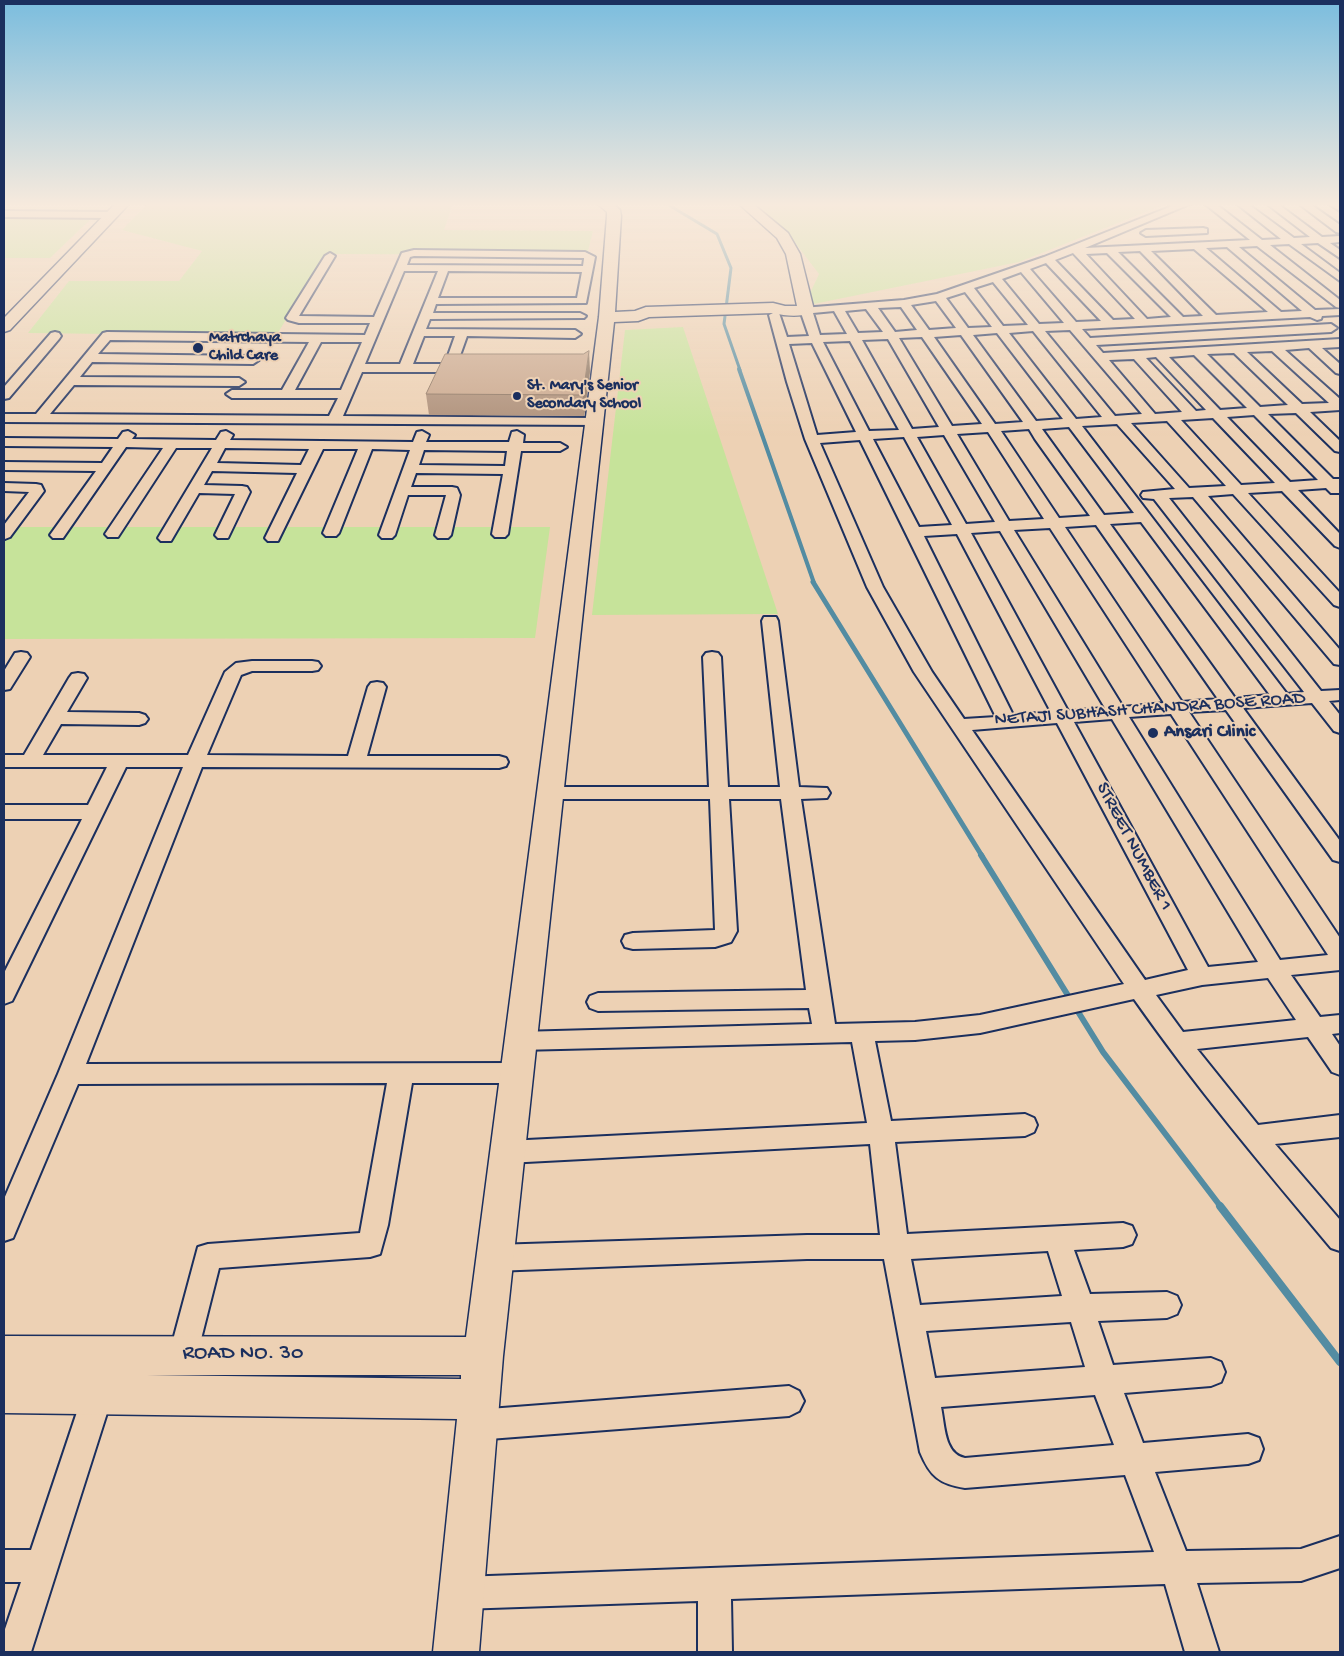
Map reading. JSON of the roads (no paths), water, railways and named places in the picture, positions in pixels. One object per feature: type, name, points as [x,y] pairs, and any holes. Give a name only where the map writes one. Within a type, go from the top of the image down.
[{"type":"street","points":[[4,327],[47,281]]},
{"type":"street","points":[[315,281],[292,318],[299,320],[378,320]]},
{"type":"street","points":[[334,420],[396,281]]},
{"type":"street","points":[[405,368],[439,281]]},
{"type":"street","points":[[431,300],[474,297],[582,301],[586,281]]},
{"type":"street","points":[[456,1652],[482,1356],[594,422],[593,316],[600,281]]},
{"type":"street","points":[[799,281],[816,340],[914,532],[1007,722]]},
{"type":"street","points":[[425,316],[638,316],[646,319],[775,314],[904,303],[939,297],[987,281]]},
{"type":"street","points":[[999,281],[1115,419],[1191,492],[1340,660]]},
{"type":"street","points":[[1035,281],[1151,417]]},
{"type":"street","points":[[1069,281],[1110,324]]},
{"type":"street","points":[[1102,281],[1145,323]]},
{"type":"street","points":[[1141,281],[1181,321]]},
{"type":"street","points":[[1175,281],[1213,319]]},
{"type":"street","points":[[1238,281],[1279,316]]},
{"type":"street","points":[[1271,281],[1336,332]]},
{"type":"street","points":[[1309,281],[1340,306]]},
{"type":"street","points":[[968,288],[1129,496],[1283,700]]},
{"type":"street","points":[[939,297],[1032,424],[1229,704],[1340,855]]},
{"type":"street","points":[[904,303],[991,427],[1340,954]]},
{"type":"street","points":[[870,306],[892,336],[1274,969],[1340,1065]]},
{"type":"street","points":[[638,316],[646,312],[773,308],[812,439],[875,587],[923,672],[1177,1042],[1252,1136],[1340,1240]]},
{"type":"street","name":"STREET NUMBER 1","points":[[838,308],[853,338],[909,433],[961,528],[1202,976]]},
{"type":"street","points":[[782,341],[1340,312]]},
{"type":"street","points":[[419,332],[575,334]]},
{"type":"street","points":[[450,368],[462,332]]},
{"type":"street","points":[[1086,342],[1336,332]]},
{"type":"street","points":[[4,395],[55,336]]},
{"type":"street","points":[[40,418],[107,336],[370,339]]},
{"type":"street","points":[[216,420],[266,338]]},
{"type":"street","points":[[286,394],[316,339]]},
{"type":"street","points":[[1099,357],[1340,343]]},
{"type":"street","points":[[1312,345],[1340,370]]},
{"type":"street","points":[[1274,347],[1340,406]]},
{"type":"street","points":[[1237,349],[1340,448]]},
{"type":"street","points":[[1198,352],[1335,483],[1340,494]]},
{"type":"street","points":[[1160,354],[1340,543]]},
{"type":"street","points":[[1137,355],[1192,415]]},
{"type":"street","points":[[90,358],[253,360]]},
{"type":"street","points":[[356,368],[479,368]]},
{"type":"street","points":[[70,381],[240,382]]},
{"type":"street","points":[[232,394],[346,394]]},
{"type":"street","points":[[812,439],[1340,406]]},
{"type":"street","points":[[1170,416],[1340,602]]},
{"type":"street","points":[[4,418],[594,422]]},
{"type":"street","points":[[58,535],[139,419]]},
{"type":"street","points":[[166,538],[235,420]]},
{"type":"street","points":[[387,535],[426,421]]},
{"type":"street","points":[[500,534],[520,422]]},
{"type":"street","points":[[4,442],[560,447]]},
{"type":"street","points":[[4,465],[21,442]]},
{"type":"street","points":[[113,534],[172,444]]},
{"type":"street","points":[[273,538],[318,445]]},
{"type":"street","points":[[331,533],[367,445]]},
{"type":"street","points":[[4,465],[106,467]]},
{"type":"street","points":[[207,467],[307,469]]},
{"type":"street","points":[[410,469],[512,470]]},
{"type":"street","points":[[1129,496],[1335,483]]},
{"type":"street","points":[[4,487],[36,488],[36,491],[5,534]]},
{"type":"street","points":[[194,489],[242,490],[243,492],[223,535]]},
{"type":"street","points":[[403,490],[452,491],[453,495],[443,534]]},
{"type":"street","points":[[1158,494],[1340,727]]},
{"type":"street","points":[[914,532],[1145,517]]},
{"type":"street","points":[[770,621],[790,793],[825,1033]]},
{"type":"street","points":[[4,685],[21,657]]},
{"type":"street","points":[[633,941],[715,939],[723,936],[726,931],[712,657]]},
{"type":"street","points":[[4,1229],[70,1074],[195,761],[234,672],[242,667],[252,666],[312,666]]},
{"type":"street","points":[[30,761],[78,678]]},
{"type":"street","points":[[356,762],[377,687]]},
{"type":"street","name":"NETAJI SUBHASH CHANDRA BOSE ROAD","points":[[960,725],[1340,695]]},
{"type":"street","points":[[56,718],[139,719]]},
{"type":"street","points":[[4,760],[499,762]]},
{"type":"street","points":[[5,990],[120,761]]},
{"type":"street","points":[[550,793],[820,793]]},
{"type":"street","points":[[4,812],[95,812]]},
{"type":"street","points":[[519,1041],[915,1031],[980,1024],[1202,976],[1340,962]]},
{"type":"street","points":[[598,1002],[819,999]]},
{"type":"street","points":[[1177,1042],[1340,1024]]},
{"type":"street","points":[[862,1033],[881,1132],[896,1247],[935,1452],[940,1464],[950,1471],[965,1473],[1248,1449]]},
{"type":"street","points":[[70,1074],[516,1073]]},
{"type":"street","points":[[183,1355],[208,1256],[370,1245],[376,1226],[401,1074]]},
{"type":"street","points":[[507,1152],[1025,1125]]},
{"type":"street","points":[[1252,1136],[1340,1126]]},
{"type":"street","points":[[494,1258],[779,1248],[896,1247],[1123,1235]]},
{"type":"street","points":[[1057,1238],[1104,1380],[1176,1567],[1202,1652]]},
{"type":"street","points":[[910,1320],[1079,1308],[1168,1305]]},
{"type":"street","name":"ROAD NO. 30","points":[[4,1355],[482,1356]]},
{"type":"street","points":[[924,1394],[1211,1372]]},
{"type":"street","name":"ROAD NO. 30","points":[[4,1393],[98,1394],[477,1412]]},
{"type":"street","points":[[14,1652],[98,1394]]},
{"type":"street","points":[[477,1412],[789,1401]]},
{"type":"street","points":[[461,1593],[1301,1564],[1340,1552]]},
{"type":"street","points":[[4,1566],[41,1566]]},
{"type":"street","points":[[714,1584],[715,1652]]},
{"type":"waterway","points":[[729,281],[724,324],[740,370]]},
{"type":"waterway","points":[[739,369],[814,583]]},
{"type":"waterway","points":[[813,582],[982,856]]},
{"type":"waterway","points":[[981,855],[1103,1052],[1221,1207]]},
{"type":"waterway","points":[[1220,1206],[1340,1362]]},
{"type":"place","name":"Matrchaya Child Care","points":[[198,348]]},
{"type":"place","name":"St. Mary's Senior Secondary School","points":[[517,396]]},
{"type":"place","name":"Ansari Clinic","points":[[1153,733]]}]
